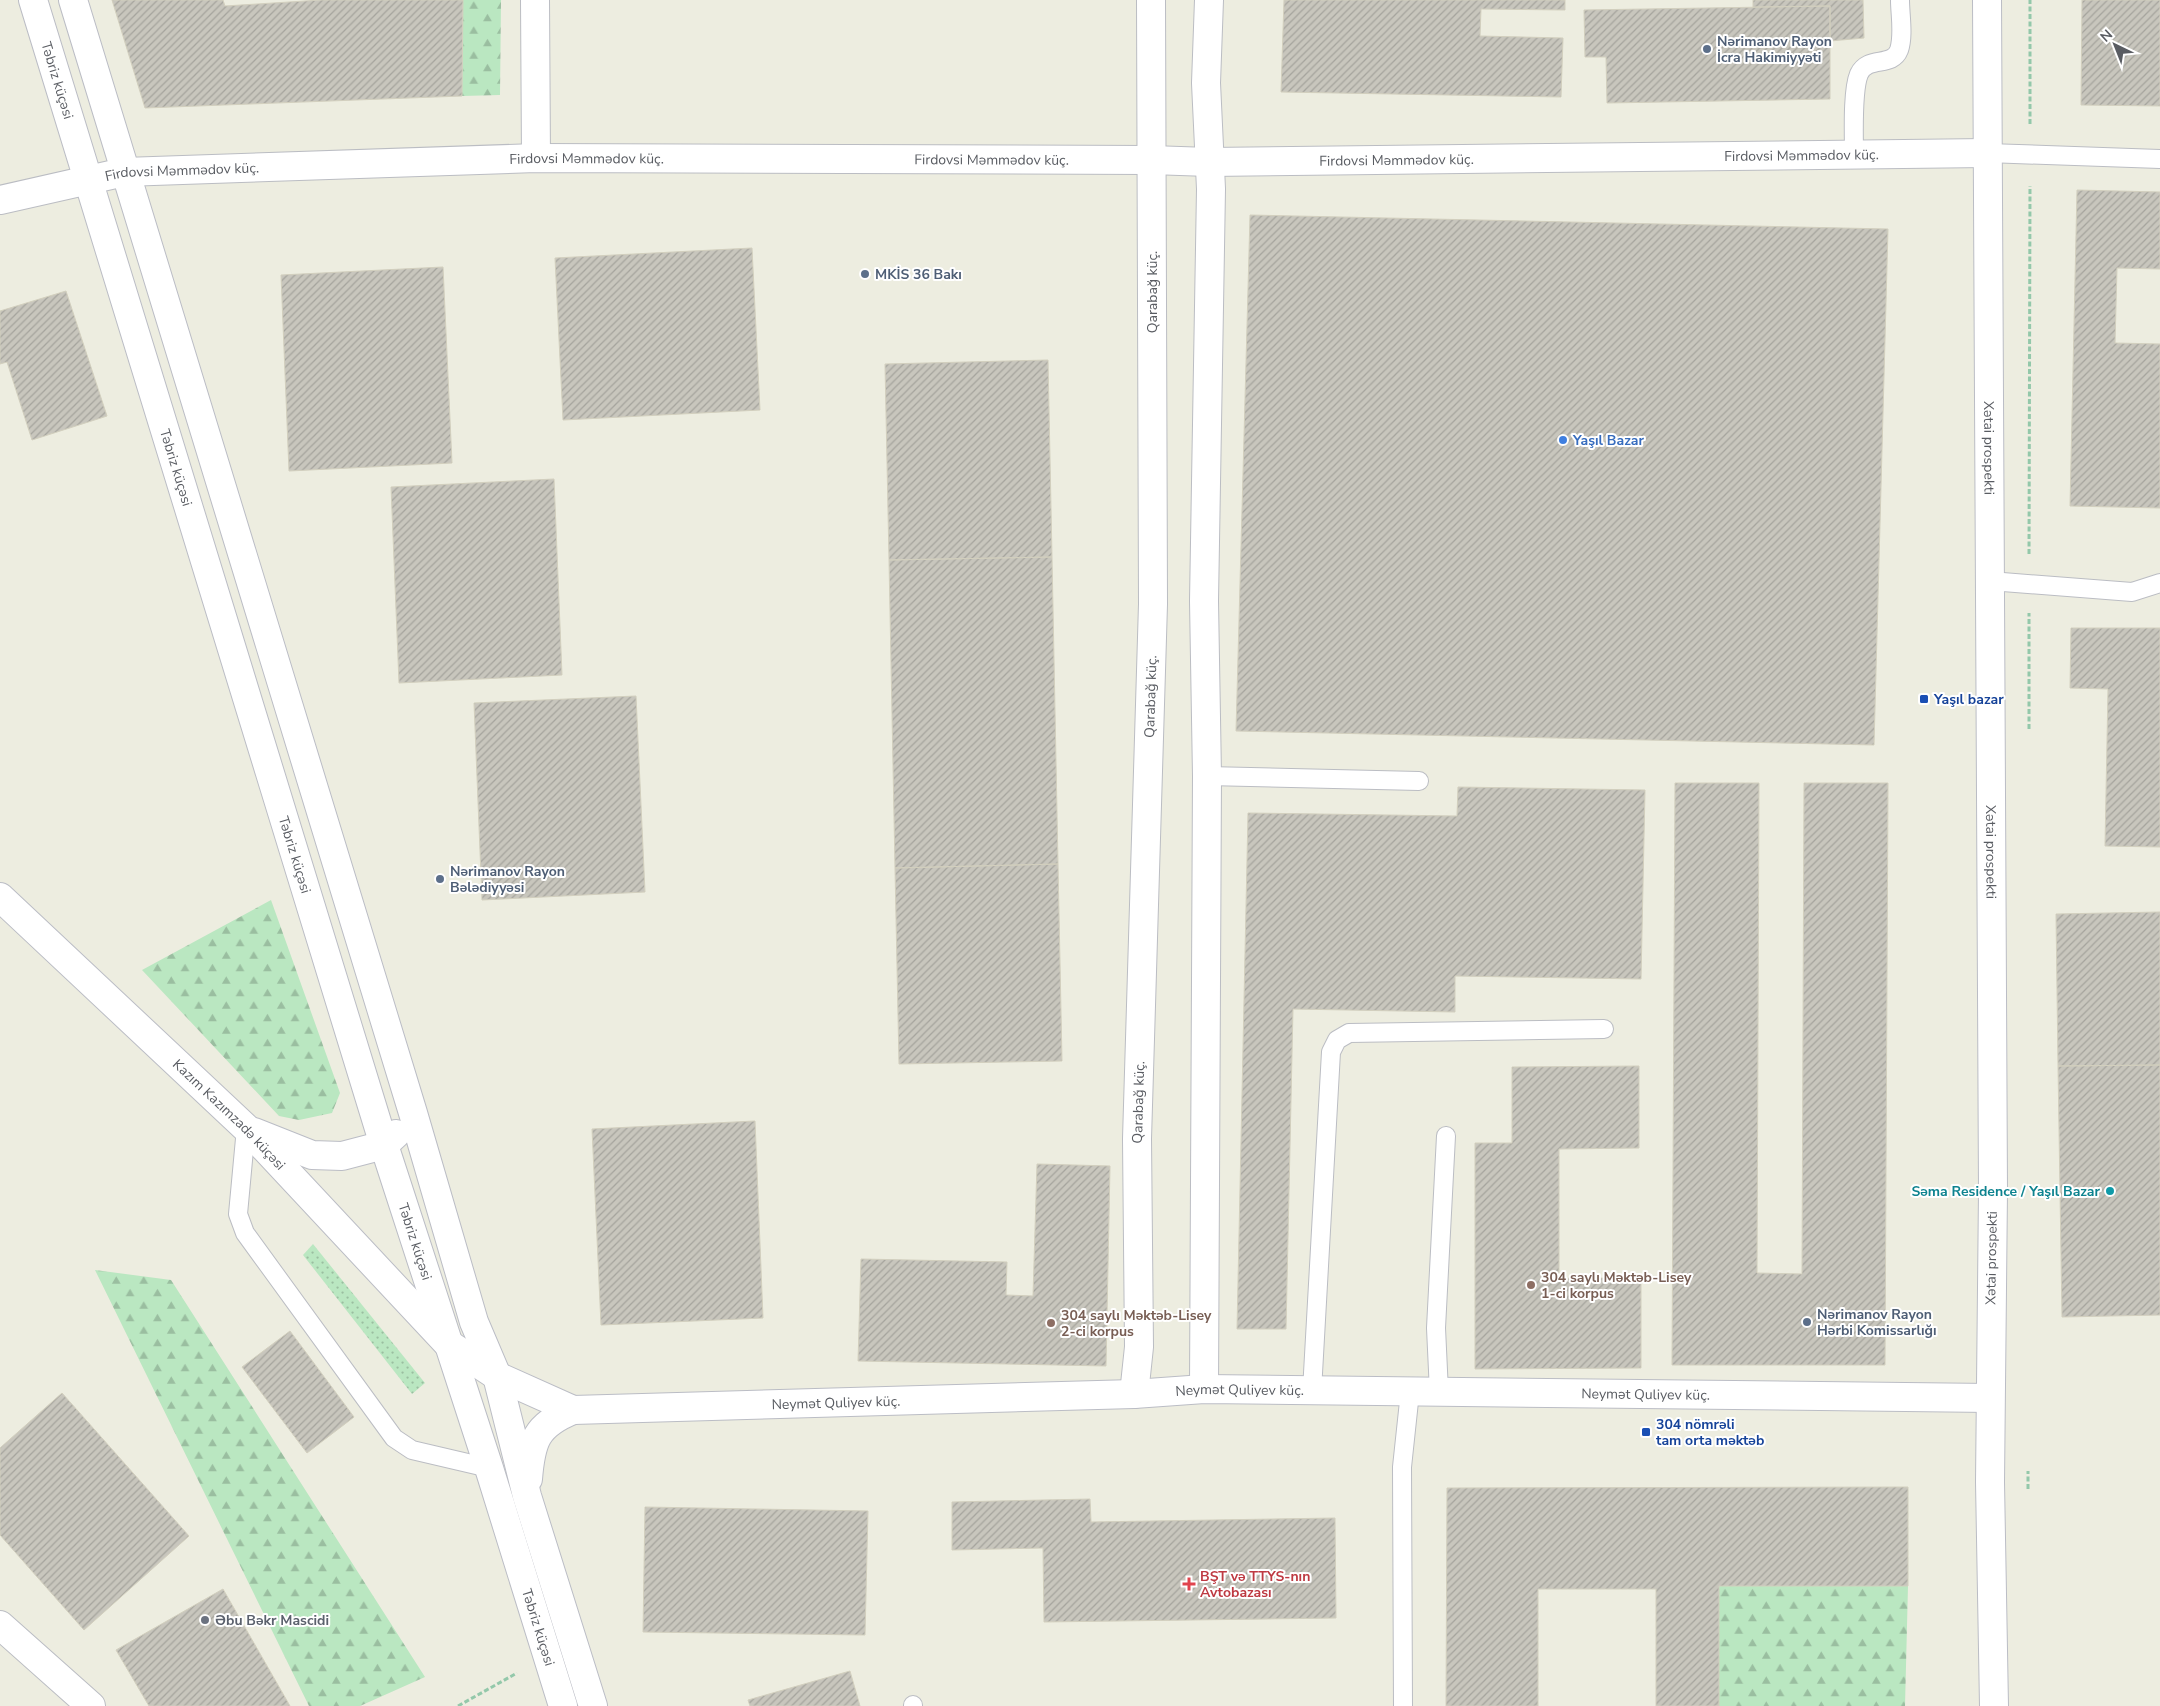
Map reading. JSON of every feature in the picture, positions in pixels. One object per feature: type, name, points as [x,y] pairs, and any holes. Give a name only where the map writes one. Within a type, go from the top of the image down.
[{"type":"main road","name":"Təbriz küçəsi","points":[[33,0],[86,179],[384,1145],[563,1706]]},
{"type":"main road","name":"Təbriz küçəsi","points":[[73,0],[474,1322],[498,1376],[527,1496],[593,1706]]},
{"type":"main road","points":[[536,0],[536,158]]},
{"type":"main road","name":"Qarabağ küç.","points":[[1134,1394],[1139,1347],[1137,1139],[1153,604],[1150,0]]},
{"type":"main road","points":[[1204,1389],[1207,776],[1204,601],[1211,189],[1206,84],[1209,0]]},
{"type":"main road","name":"Xətai prospekti","points":[[1987,0],[1993,1171],[1990,1482],[1994,1706]]},
{"type":"main road","name":"Firdovsi Məmmədov küç.","points":[[0,200],[86,179],[124,172],[536,158],[1152,160],[1209,162],[1987,153]]},
{"type":"main road","name":"Kazım Kazımzadə küçəsi","points":[[0,897],[246,1128],[447,1343]]},
{"type":"main road","points":[[246,1128],[312,1155],[342,1156],[384,1145],[397,1133],[412,1113]]},
{"type":"main road","name":"Neymət Quliyev küç.","points":[[447,1343],[498,1376],[573,1410],[1134,1394],[1204,1389],[1990,1398]]},
{"type":"main road","points":[[527,1496],[530,1457],[538,1433],[556,1417],[573,1410]]},
{"type":"main road","points":[[0,1625],[91,1706]]},
{"type":"lane","points":[[1854,155],[1858,79],[1868,63],[1891,60],[1898,51],[1901,39],[1900,0]]},
{"type":"lane","points":[[1987,153],[2160,159]]},
{"type":"lane","points":[[1990,581],[2132,592],[2160,583]]},
{"type":"lane","points":[[1207,776],[1419,781]]},
{"type":"lane","points":[[1312,1391],[1330,1052],[1337,1040],[1349,1033],[1604,1029]]},
{"type":"lane","points":[[246,1128],[238,1214],[245,1233],[394,1438],[412,1450],[488,1468]]},
{"type":"lane","points":[[1439,1392],[1436,1328],[1446,1136]]},
{"type":"lane","points":[[1403,1706],[1402,1467],[1410,1392]]},
{"type":"path","points":[[458,1706],[548,1656]]},
{"type":"green space","points":[[463,0],[501,0],[500,95],[462,96]]},
{"type":"green space","points":[[271,900],[340,1093],[332,1113],[299,1120],[279,1116],[142,970]]},
{"type":"green space","points":[[313,1244],[425,1383],[412,1394],[303,1255]]},
{"type":"green space","points":[[95,1270],[171,1280],[425,1677],[360,1706],[309,1706]]},
{"type":"green space","points":[[1719,1586],[1908,1586],[1905,1706],[1719,1706]]},
{"type":"building","points":[[112,0],[223,0],[225,6],[321,0],[463,0],[462,96],[145,108]]},
{"type":"building","points":[[1284,0],[1565,0],[1565,10],[1481,9],[1480,36],[1563,38],[1561,97],[1281,92]]},
{"type":"building","points":[[1753,0],[1863,0],[1864,38],[1830,41],[1830,6],[1753,7]]},
{"type":"building","points":[[2082,0],[2160,0],[2160,106],[2081,105]]},
{"type":"building","name":"Nərimanov Rayon İcra Hakimiyyəti","points":[[1830,6],[1830,99],[1607,103],[1606,57],[1585,57],[1584,10]]},
{"type":"building","points":[[2077,190],[2160,192],[2160,269],[2117,268],[2115,343],[2160,344],[2160,508],[2070,506]]},
{"type":"building","name":"Yaşıl Bazar","points":[[1250,215],[1888,229],[1874,745],[1236,731]]},
{"type":"building","points":[[752,248],[760,410],[563,420],[555,258]]},
{"type":"building","points":[[443,267],[452,463],[289,471],[281,275]]},
{"type":"building","points":[[66,291],[107,416],[32,440],[7,362],[0,364],[0,311]]},
{"type":"building","points":[[1048,360],[1052,557],[889,560],[885,364]]},
{"type":"building","points":[[554,479],[562,675],[399,683],[391,487]]},
{"type":"building","points":[[1052,557],[1058,864],[895,868],[889,560]]},
{"type":"building","points":[[2071,628],[2160,628],[2160,847],[2105,846],[2108,689],[2070,688]]},
{"type":"building","points":[[636,696],[645,892],[482,900],[474,703]]},
{"type":"building","points":[[1675,783],[1759,783],[1757,1273],[1802,1274],[1804,783],[1888,783],[1885,1365],[1672,1365]]},
{"type":"building","points":[[1458,787],[1645,790],[1641,979],[1455,976],[1455,1012],[1293,1009],[1286,1329],[1237,1329],[1248,813],[1457,816]]},
{"type":"building","points":[[1058,864],[1062,1061],[899,1064],[895,868]]},
{"type":"building","points":[[2160,912],[2160,1065],[2058,1066],[2056,914]]},
{"type":"building","name":"Səma Residence / Yaşıl Bazar","points":[[2160,1065],[2160,1315],[2062,1317],[2058,1066]]},
{"type":"building","points":[[1639,1066],[1639,1148],[1559,1149],[1559,1278],[1641,1278],[1641,1368],[1475,1369],[1475,1143],[1512,1143],[1512,1067]]},
{"type":"building","points":[[755,1121],[763,1318],[601,1325],[592,1129]]},
{"type":"building","points":[[1037,1164],[1110,1166],[1106,1366],[858,1361],[861,1259],[1007,1262],[1006,1295],[1033,1296]]},
{"type":"building","points":[[290,1331],[354,1417],[307,1453],[242,1367]]},
{"type":"building","points":[[62,1393],[189,1536],[84,1630],[0,1535],[0,1448]]},
{"type":"building","points":[[1908,1487],[1908,1586],[1719,1586],[1719,1706],[1656,1706],[1656,1589],[1538,1589],[1538,1706],[1446,1706],[1447,1488]]},
{"type":"building","name":"BŞT və TTYS-nın Avtobazası","points":[[1090,1499],[1091,1522],[1335,1518],[1336,1618],[1044,1622],[1043,1548],[952,1550],[952,1502]]},
{"type":"building","points":[[645,1507],[868,1511],[865,1635],[643,1632]]},
{"type":"building","name":"Əbu Bəkr Mascidi","points":[[223,1589],[290,1706],[149,1706],[116,1650]]},
{"type":"building","points":[[850,1671],[860,1706],[750,1706],[748,1700]]},
{"type":"place","name":"Nərimanov Rayon İcra Hakimiyyəti","points":[[1707,49]]},
{"type":"place","name":"MKİS 36 Bakı","points":[[865,274]]},
{"type":"place","name":"Yaşıl Bazar","points":[[1563,440]]},
{"type":"place","name":"Yaşıl bazar","points":[[1924,699]]},
{"type":"place","name":"Nərimanov Rayon Bələdiyyəsi","points":[[440,879]]},
{"type":"place","name":"Səma Residence / Yaşıl Bazar","points":[[2110,1191]]},
{"type":"place","name":"304 saylı Məktəb-Lisey 1-ci korpus","points":[[1531,1285]]},
{"type":"place","name":"Nərimanov Rayon Hərbi Komissarlığı","points":[[1807,1322]]},
{"type":"place","name":"304 saylı Məktəb-Lisey 2-ci korpus","points":[[1051,1323]]},
{"type":"place","name":"304 nömrəli tam orta məktəb","points":[[1646,1432]]},
{"type":"place","name":"BŞT və TTYS-nın Avtobazası","points":[[1189,1584]]},
{"type":"place","name":"Əbu Bəkr Mascidi","points":[[205,1620]]}]
